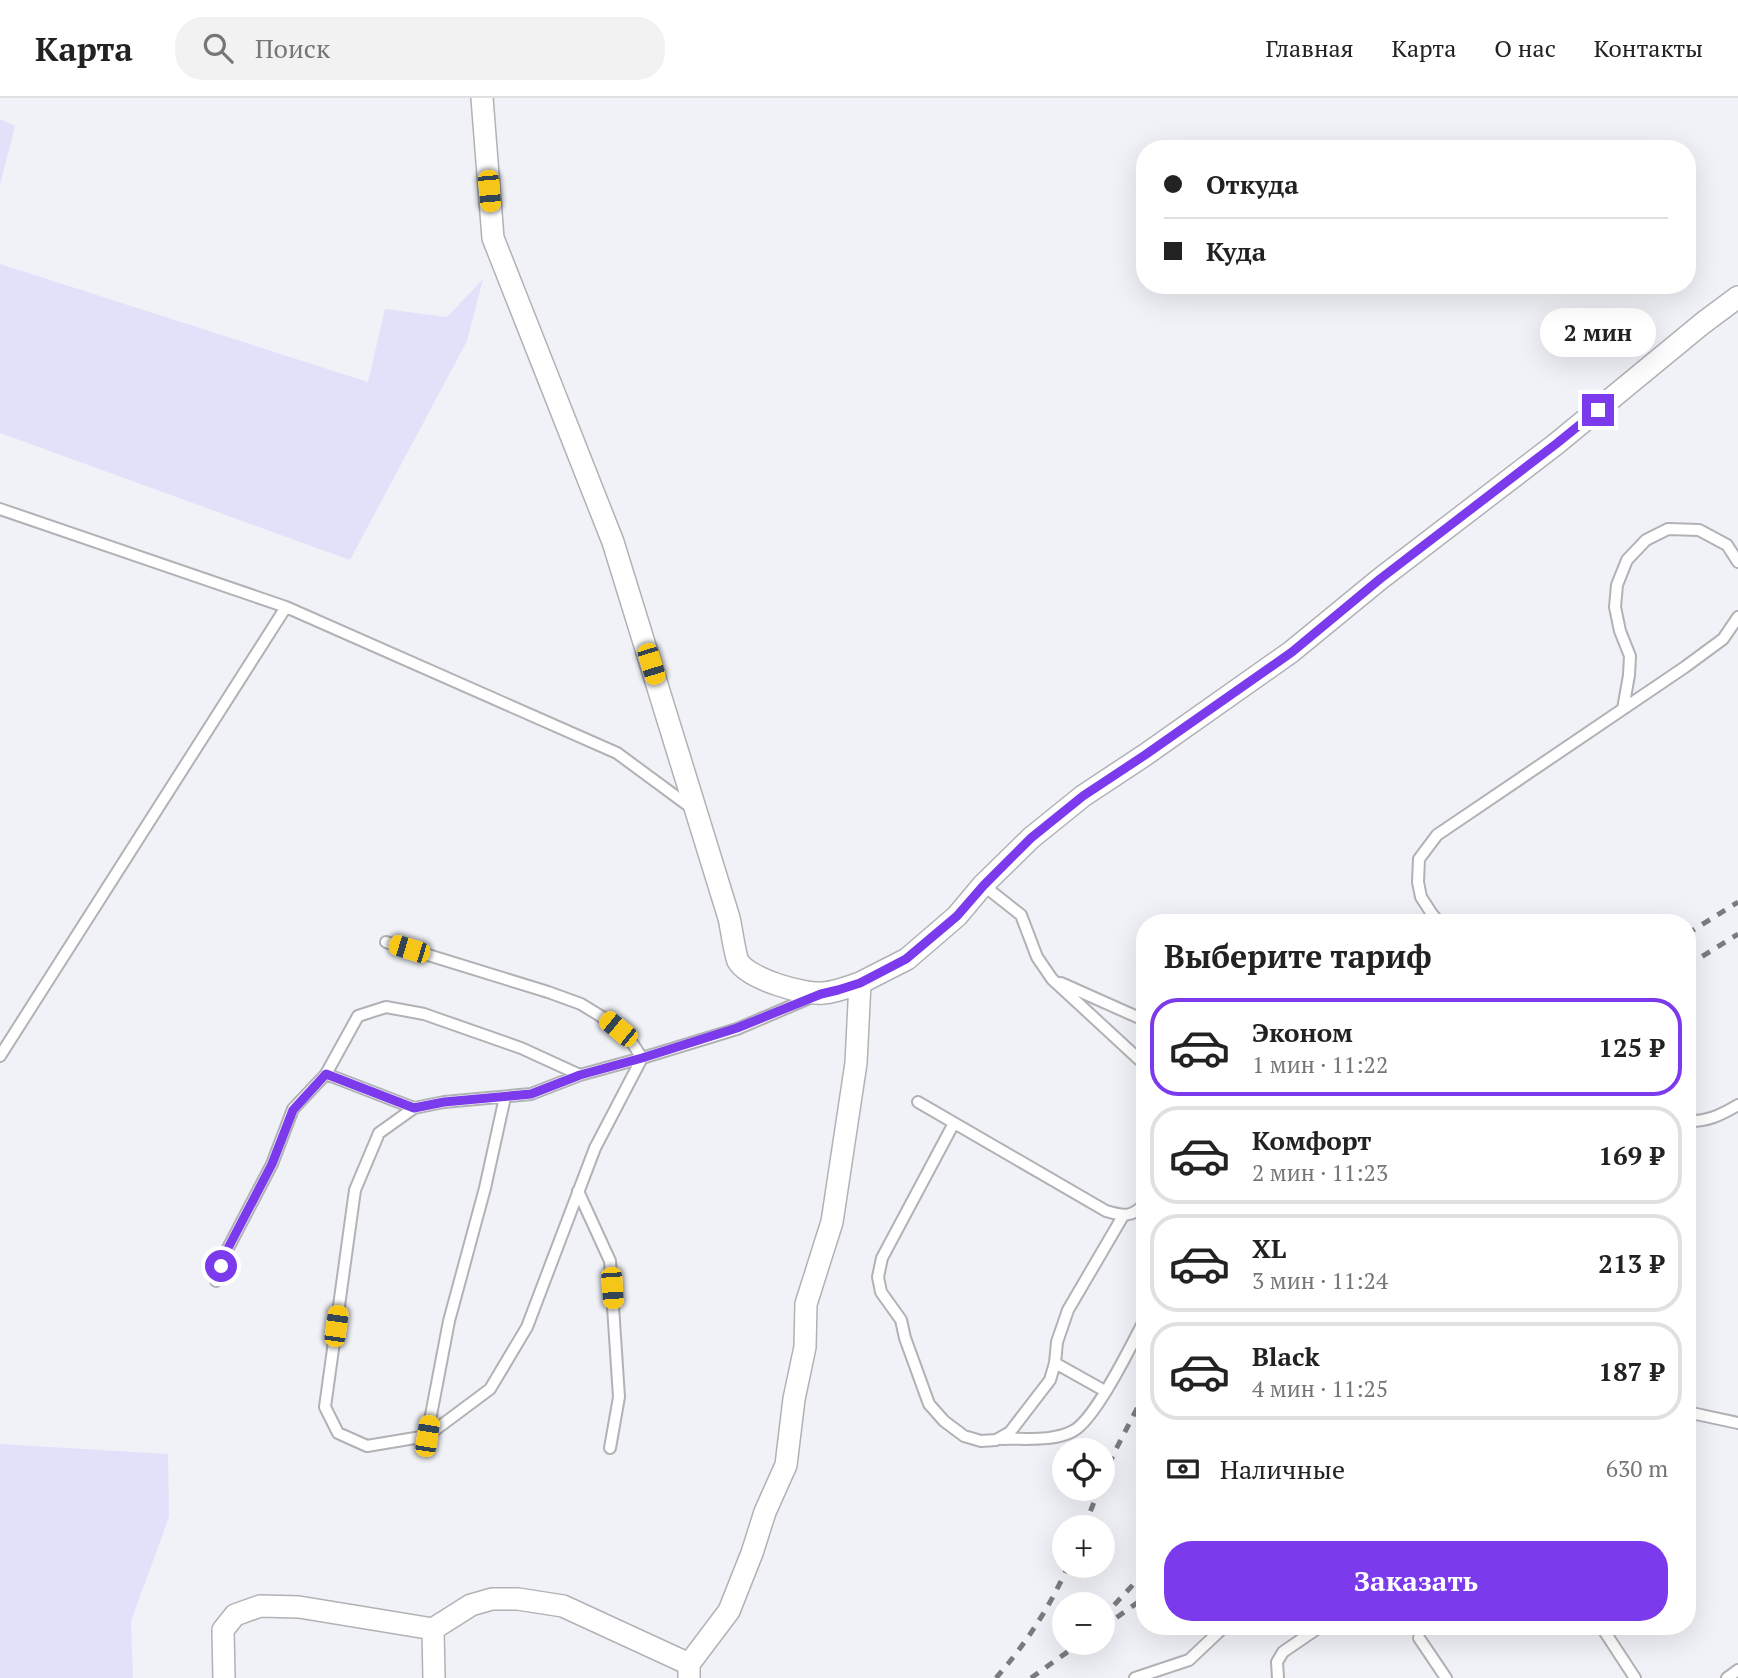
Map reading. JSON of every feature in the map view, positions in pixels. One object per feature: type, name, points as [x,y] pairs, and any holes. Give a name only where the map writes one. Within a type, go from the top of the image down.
[{"type":"street","points":[[482,98],[493,238],[613,542],[729,918],[738,961],[751,973],[800,991],[821,994],[838,990],[860,983],[906,959],[957,916],[1031,838],[1083,796],[1292,652],[1380,579],[1556,444],[1738,297]]},
{"type":"street","points":[[224,1678],[223,1630],[235,1615],[260,1606],[299,1608],[432,1629],[471,1605],[492,1599],[519,1599],[563,1606],[689,1671],[729,1611],[765,1512],[786,1465],[794,1399],[805,1347],[806,1304],[834,1209],[856,1063],[860,983]]},
{"type":"street","points":[[432,1629],[434,1678]]},
{"type":"lane","points":[[0,509],[286,607],[617,753],[696,811]]},
{"type":"lane","points":[[1623,709],[1630,656],[1619,631],[1615,607],[1617,585],[1627,560],[1646,540],[1668,529],[1678,529],[1699,530],[1727,545],[1738,562]]},
{"type":"lane","points":[[0,1056],[286,607]]},
{"type":"lane","points":[[1432,914],[1421,897],[1418,882],[1419,859],[1437,835],[1723,639],[1738,617]]},
{"type":"lane","points":[[984,885],[1021,915],[1037,957],[1052,979],[1136,1057]]},
{"type":"lane","points":[[386,942],[581,1004],[629,1038],[642,1058]]},
{"type":"lane","points":[[1052,979],[1136,1016]]},
{"type":"lane","points":[[642,1058],[595,1148],[527,1327],[490,1388],[427,1436],[367,1446],[338,1433],[325,1408],[355,1190],[379,1133],[414,1108],[444,1102],[531,1094],[580,1075],[737,1028],[821,994]]},
{"type":"lane","points":[[216,1281],[226,1252],[272,1164],[293,1110],[326,1074],[358,1016],[386,1007],[424,1014],[521,1048],[580,1075]]},
{"type":"lane","points":[[326,1074],[414,1108]]},
{"type":"lane","points":[[427,1436],[449,1321],[485,1188],[505,1097]]},
{"type":"lane","points":[[918,1102],[1106,1211],[1123,1216],[1136,1212]]},
{"type":"lane","points":[[1696,1121],[1720,1116],[1738,1105]]},
{"type":"lane","points":[[954,1124],[882,1258],[878,1277],[881,1292],[901,1320],[929,1404],[944,1421],[964,1436],[981,1441],[1053,1437],[1074,1431],[1092,1413],[1136,1335]]},
{"type":"lane","points":[[578,1191],[610,1261],[619,1397],[610,1448]]},
{"type":"lane","points":[[996,1440],[1010,1433],[1050,1380],[1057,1342],[1068,1310],[1123,1216]]},
{"type":"lane","points":[[1055,1363],[1105,1391]]},
{"type":"lane","points":[[1696,1414],[1738,1423]]},
{"type":"lane","points":[[1135,1678],[1189,1660],[1215,1635]]},
{"type":"lane","points":[[1278,1678],[1277,1662],[1283,1652],[1308,1635]]},
{"type":"lane","points":[[1607,1635],[1635,1678]]},
{"type":"lane","points":[[1419,1638],[1446,1678]]},
{"type":"lane","points":[[1727,1678],[1738,1670]]},
{"type":"shaded area","points":[[0,119],[15,126],[0,185]]},
{"type":"shaded area","points":[[0,264],[368,382],[385,309],[447,317],[483,279],[467,341],[350,560],[0,433]]},
{"type":"shaded area","points":[[0,1444],[168,1454],[169,1517],[131,1621],[133,1678],[0,1678]]},
{"type":"railway","points":[[1696,928],[1738,902]]},
{"type":"railway","points":[[1696,960],[1738,934]]},
{"type":"railway","points":[[1115,1451],[1136,1410]]},
{"type":"railway","points":[[1089,1515],[1094,1501]]},
{"type":"railway","points":[[996,1678],[1036,1625],[1062,1578]]},
{"type":"railway","points":[[1115,1604],[1136,1582]]},
{"type":"railway","points":[[1115,1619],[1136,1604]]},
{"type":"railway","points":[[1031,1678],[1063,1655]]},
{"type":"route","points":[[221,1266],[272,1164],[293,1110],[326,1074],[414,1108],[444,1102],[531,1094],[580,1075],[737,1028],[821,994],[860,983],[906,959],[957,916],[1031,838],[1083,796],[1292,652],[1380,579],[1598,410]]}]
